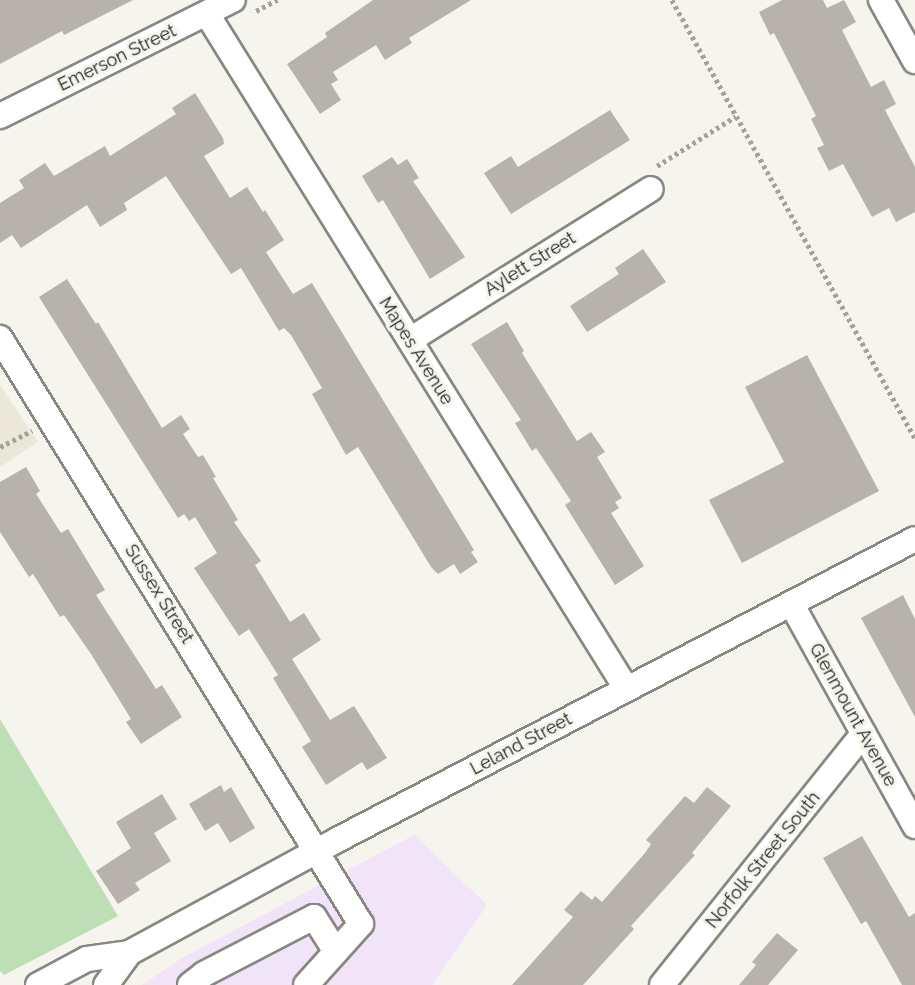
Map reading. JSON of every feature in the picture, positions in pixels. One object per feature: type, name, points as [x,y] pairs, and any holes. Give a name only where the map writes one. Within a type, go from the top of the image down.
[{"type":"street","name":"Emerson Street","points":[[0,116],[233,0]]},
{"type":"street","points":[[881,0],[915,61]]},
{"type":"street","name":"Mapes Avenue","points":[[207,13],[626,688]]},
{"type":"street","name":"Aylett Street","points":[[410,340],[651,180]]},
{"type":"street","name":"Sussex Street","points":[[0,338],[318,850],[361,924],[336,952]]},
{"type":"street","name":"Leland Street","points":[[38,985],[86,959],[129,953],[318,850],[915,539]]},
{"type":"street","name":"Glenmount Avenue","points":[[792,605],[915,826]]},
{"type":"street","name":"Norfolk Street South","points":[[662,985],[863,734]]},
{"type":"street","points":[[190,985],[204,974],[314,917],[336,952],[306,985]]},
{"type":"street","name":"Leland Street","points":[[106,985],[129,953]]},
{"type":"path","points":[[672,0],[915,438]]},
{"type":"path","points":[[651,180],[736,116]]},
{"type":"path","points":[[0,446],[52,422]]},
{"type":"shaded area","points":[[0,385],[38,442],[0,467]]},
{"type":"shaded area","points":[[414,835],[487,905],[432,985],[142,985],[182,958]]},
{"type":"green space","points":[[0,719],[118,916],[4,975],[0,971]]},
{"type":"building","points":[[0,0],[133,0],[64,35],[62,31],[0,64]]},
{"type":"building","points":[[373,0],[471,0],[409,38],[412,43],[385,60],[376,45],[333,72],[338,80],[331,84],[341,100],[320,114],[287,64],[327,37],[325,33]]},
{"type":"building","points":[[782,0],[823,0],[827,8],[844,0],[856,22],[842,30],[871,87],[884,80],[896,104],[885,110],[915,167],[915,212],[896,222],[889,208],[872,217],[843,164],[829,171],[817,148],[824,145],[811,119],[816,116],[774,33],[770,35],[759,12]]},
{"type":"building","points":[[195,93],[224,144],[204,156],[230,198],[247,187],[263,212],[265,210],[284,240],[266,252],[293,294],[312,283],[474,550],[471,552],[478,562],[460,574],[454,564],[438,574],[431,567],[358,447],[346,455],[312,394],[322,388],[291,335],[284,328],[279,331],[241,268],[231,274],[166,176],[124,203],[127,210],[100,227],[87,205],[21,248],[12,235],[0,243],[0,203],[24,188],[19,180],[45,163],[54,176],[105,146],[110,156],[176,114],[172,108]]},
{"type":"building","points":[[610,110],[630,140],[511,214],[484,173],[511,156],[518,167]]},
{"type":"building","points":[[392,157],[398,165],[407,159],[419,178],[413,181],[465,257],[430,279],[383,200],[378,203],[362,176]]},
{"type":"building","points":[[643,249],[666,282],[587,332],[570,306],[619,274],[615,268]]},
{"type":"building","points":[[67,279],[96,324],[98,322],[162,428],[181,415],[190,429],[183,434],[198,457],[203,455],[216,477],[213,478],[238,520],[234,522],[261,561],[255,565],[290,622],[304,613],[321,640],[292,659],[330,720],[354,706],[387,758],[367,770],[362,762],[326,785],[302,747],[311,741],[273,678],[278,675],[249,629],[239,636],[194,568],[217,553],[195,517],[189,521],[184,514],[178,518],[39,297]]},
{"type":"building","points":[[507,322],[524,351],[522,353],[577,441],[591,432],[605,452],[597,457],[622,498],[615,502],[619,508],[611,513],[644,566],[615,585],[565,505],[571,501],[536,448],[532,451],[515,423],[521,420],[471,344]]},
{"type":"building","points":[[807,355],[879,491],[742,563],[709,500],[784,462],[745,387]]},
{"type":"building","points":[[26,467],[40,491],[36,494],[61,533],[68,529],[105,590],[96,595],[156,689],[162,685],[182,717],[141,744],[126,722],[131,719],[91,654],[64,615],[60,617],[33,574],[29,577],[0,532],[0,482]]},
{"type":"building","points":[[903,595],[915,619],[915,717],[861,618]]},
{"type":"building","points":[[221,785],[224,792],[231,787],[255,828],[230,843],[218,823],[205,831],[189,804]]},
{"type":"building","points":[[707,787],[731,806],[692,853],[695,855],[631,926],[634,929],[583,985],[512,985],[573,917],[564,910],[581,891],[592,900],[595,896],[602,902],[645,853],[651,844],[646,840],[685,796],[694,803]]},
{"type":"building","points":[[162,794],[177,819],[154,833],[171,861],[135,883],[140,890],[118,904],[96,871],[131,848],[116,822]]},
{"type":"building","points":[[862,836],[909,917],[915,913],[915,985],[902,985],[866,921],[861,924],[823,858]]},
{"type":"building","points":[[777,933],[798,950],[768,985],[739,985],[756,965],[752,962]]}]
